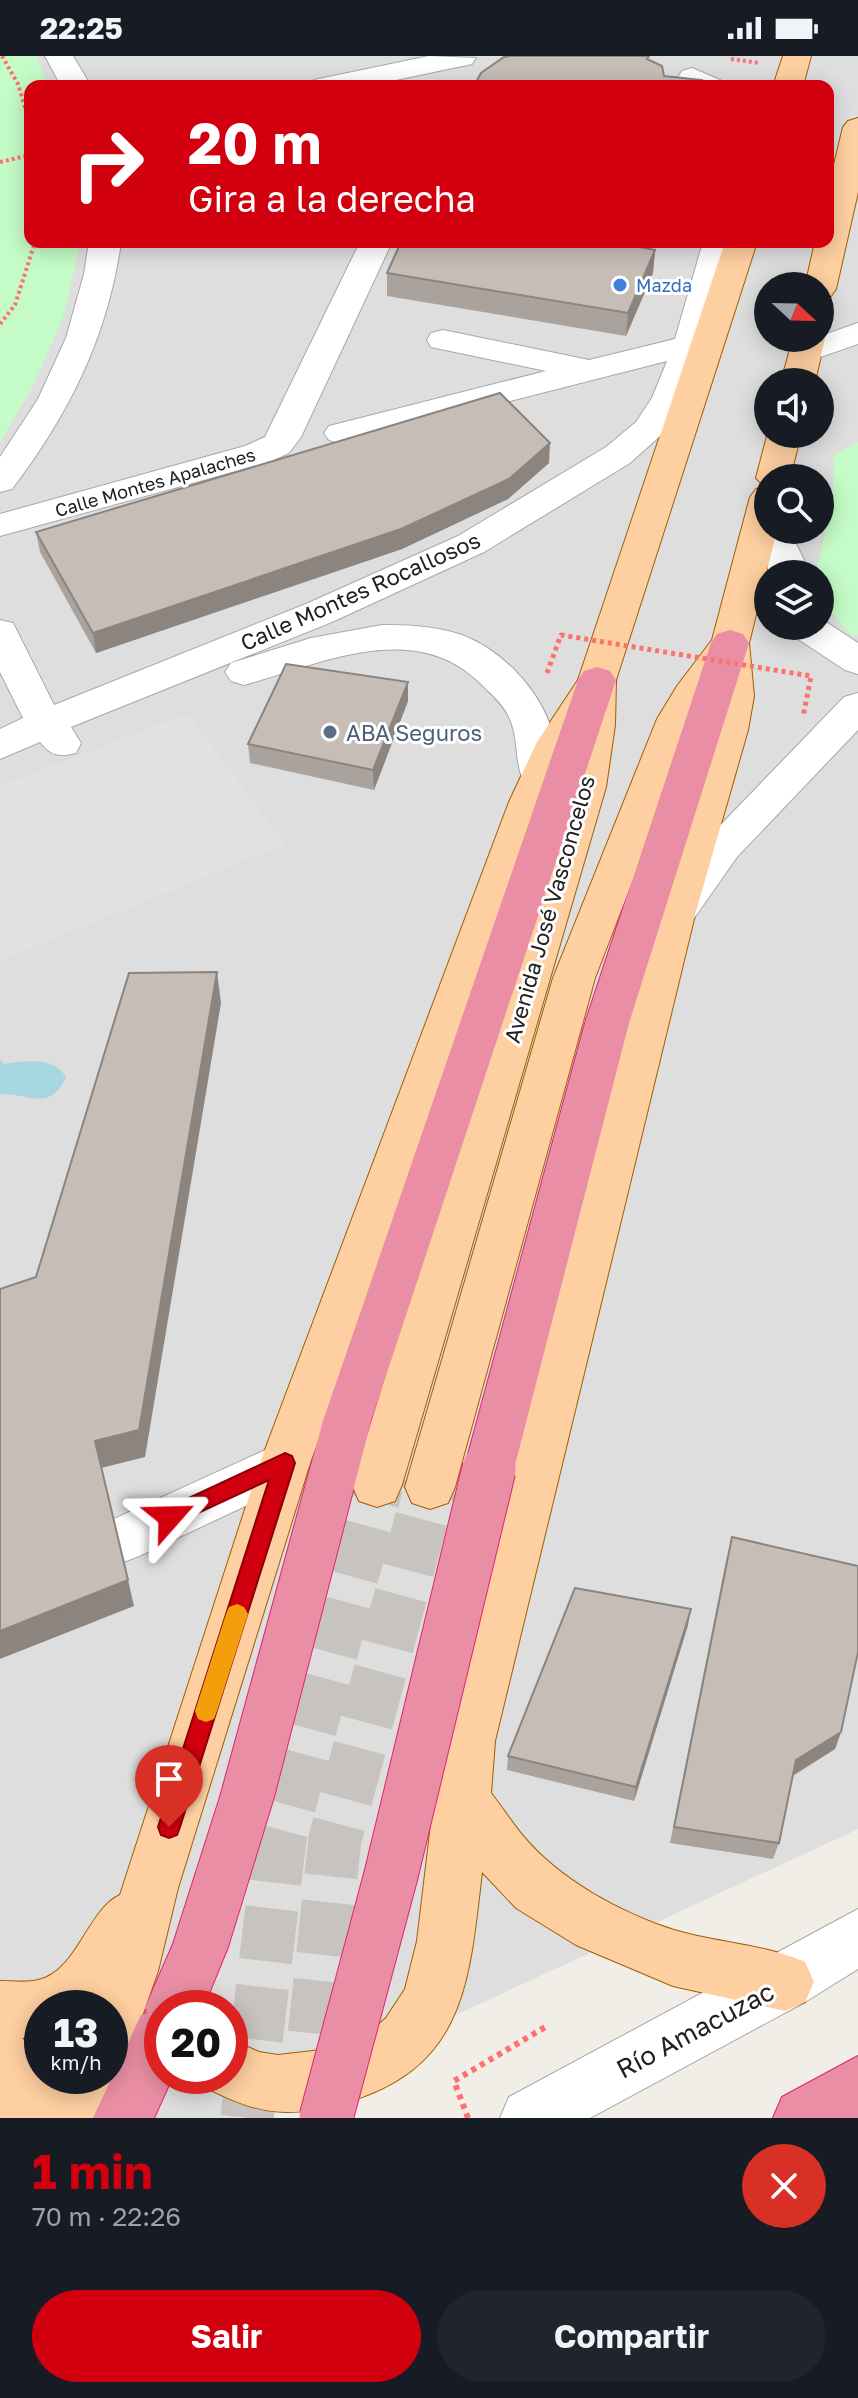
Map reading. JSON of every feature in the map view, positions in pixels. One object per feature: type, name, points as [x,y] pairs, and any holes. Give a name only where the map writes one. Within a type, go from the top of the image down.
[{"type":"highway","points":[[326,2118],[375,1937],[489,1469],[607,1023],[730,643]]},
{"type":"highway","points":[[180,1990],[200,1947],[247,1797],[347,1421],[597,680]]},
{"type":"highway","points":[[123,2118],[144,2074]]},
{"type":"highway","points":[[803,2118],[858,2085]]},
{"type":"main road","points":[[834,244],[850,192],[858,127]]},
{"type":"main road","name":"Avenida José Vasconcelos","points":[[377,1485],[586,787],[596,725],[597,680],[739,248]]},
{"type":"main road","points":[[825,272],[833,248]]},
{"type":"main road","name":"Avenida José Vasconcelos","points":[[430,1487],[574,978],[676,719],[690,695],[730,643],[760,544]]},
{"type":"main road","points":[[248,2078],[286,2087],[358,2073],[407,2041],[420,2025],[435,1994],[442,1965],[468,1741],[674,915],[733,713],[735,696],[730,643]]},
{"type":"main road","points":[[123,1990],[150,1888],[285,1463],[540,776],[556,742],[597,680]]},
{"type":"main road","points":[[463,1800],[505,1858],[536,1888],[596,1925],[673,1958],[785,1982]]},
{"type":"main road","points":[[150,1888],[168,1990]]},
{"type":"main road","points":[[76,1990],[99,1969],[150,1888]]},
{"type":"main road","points":[[0,2010],[24,2009]]},
{"type":"main road","points":[[0,2058],[59,2118]]},
{"type":"main road","points":[[0,2073],[4,2105],[2,2118]]},
{"type":"main road","points":[[71,2118],[82,2094]]},
{"type":"street","points":[[59,56],[73,80]]},
{"type":"street","points":[[353,80],[463,57]]},
{"type":"street","points":[[452,80],[463,57]]},
{"type":"street","points":[[0,481],[58,394],[87,323],[104,248]]},
{"type":"street","name":"Calle Montes Apalaches","points":[[0,525],[257,454],[277,445],[373,248]]},
{"type":"street","name":"Calle Montes Rocallosos","points":[[53,733],[231,630],[383,585],[471,544],[618,455],[648,429],[669,399],[690,345],[718,248]]},
{"type":"street","points":[[804,357],[858,333]]},
{"type":"street","points":[[443,340],[590,370]]},
{"type":"street","points":[[341,433],[690,345]]},
{"type":"street","points":[[437,522],[471,544]]},
{"type":"street","points":[[0,632],[53,733]]},
{"type":"street","name":"Calle Montes Rocallosos","points":[[5,743],[154,705],[337,642],[379,636],[414,638],[466,651],[496,673],[528,715],[540,776]]},
{"type":"street","points":[[826,640],[858,661]]},
{"type":"street","points":[[674,915],[723,847],[858,706]]},
{"type":"street","points":[[121,1540],[285,1463]]},
{"type":"street","name":"Río Amacuzac","points":[[530,2118],[785,1982],[858,1937]]},
{"type":"path","points":[[2,56],[18,84],[24,104]]},
{"type":"path","points":[[725,58],[792,70]]},
{"type":"path","points":[[0,162],[24,156]]},
{"type":"path","points":[[0,324],[15,305],[33,248]]},
{"type":"path","points":[[547,673],[561,635],[811,676],[803,717]]},
{"type":"path","points":[[468,2118],[454,2081],[547,2026]]},
{"type":"shaded area","points":[[0,56],[858,56],[858,1829],[233,2118],[0,2118]]},
{"type":"shaded area","points":[[188,713],[285,844],[0,961],[0,786]]},
{"type":"green space","points":[[0,56],[36,56],[46,80],[24,80],[24,248],[79,248],[65,312],[34,385],[0,442]]},
{"type":"green space","points":[[858,442],[858,635],[852,636],[834,615],[834,560],[819,560],[823,544],[834,544],[834,455]]},
{"type":"water","points":[[0,1060],[4,1064],[46,1062],[66,1077],[60,1088],[46,1098],[0,1094]]},
{"type":"building","points":[[649,56],[647,59],[662,66],[664,76],[702,80],[477,80],[481,73],[504,57]]},
{"type":"building","points":[[398,248],[655,250],[628,313],[387,273]]},
{"type":"building","points":[[500,393],[550,443],[509,479],[401,529],[93,633],[36,532]]},
{"type":"building","name":"ABA Seguros","points":[[286,664],[408,682],[373,770],[248,744]]},
{"type":"building","points":[[217,972],[139,1430],[95,1441],[128,1580],[0,1631],[0,1289],[36,1277],[129,973]]},
{"type":"building","points":[[732,1537],[858,1566],[858,1652],[841,1732],[796,1760],[779,1843],[674,1827]]},
{"type":"building","points":[[575,1588],[691,1609],[636,1787],[508,1756]]},
{"type":"tunnel","points":[[247,2118],[280,1839],[377,1485]]},
{"type":"tunnel","points":[[306,2112],[335,1839],[430,1487]]},
{"type":"slow traffic","points":[[206,1711],[237,1614]]},
{"type":"place","name":"Mazda","points":[[620,285]]},
{"type":"place","name":"ABA Seguros","points":[[330,732]]},
{"type":"route","points":[[169,1827],[285,1463],[170,1517]]}]
